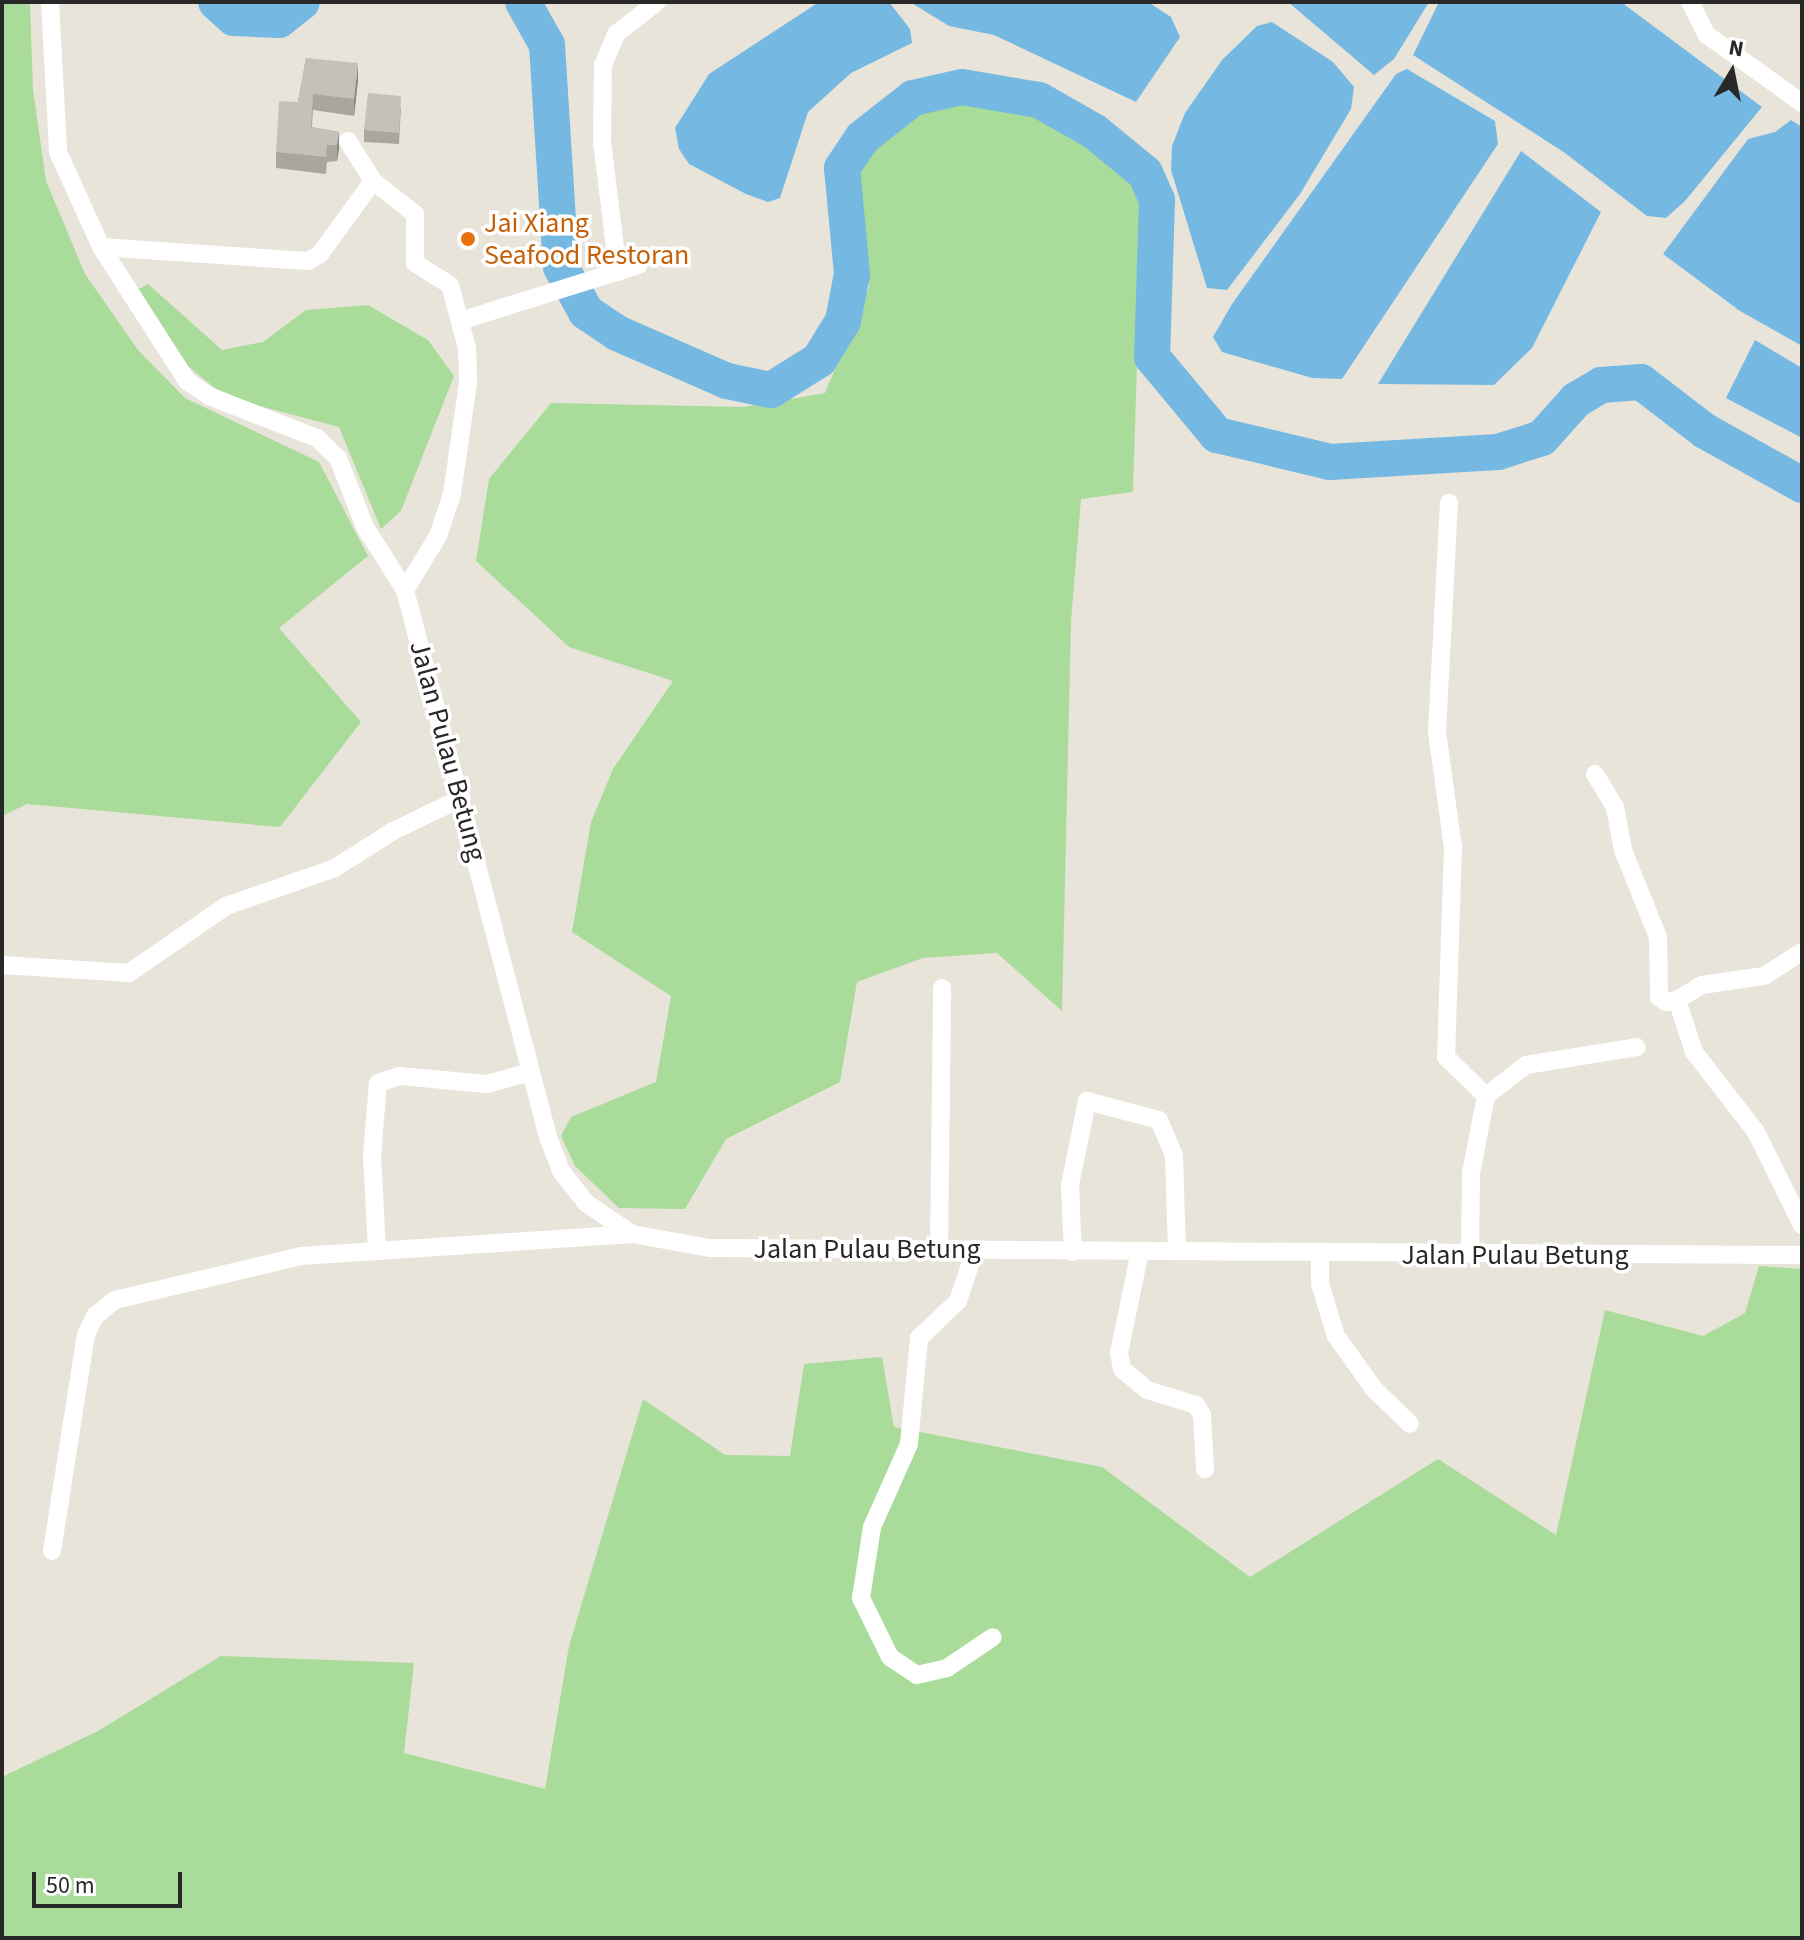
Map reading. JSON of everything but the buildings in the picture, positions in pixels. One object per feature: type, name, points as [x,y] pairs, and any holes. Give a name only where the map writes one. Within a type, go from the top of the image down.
[{"type":"street","name":"Jalan Pulau Betung","points":[[50,2],[58,152],[101,247],[187,381],[209,396],[317,438],[338,458],[365,527],[405,590],[462,798],[530,1072],[561,1171],[586,1203],[632,1234],[710,1248],[1802,1255]]},
{"type":"street","points":[[615,274],[602,142],[603,65],[616,34],[657,2]]},
{"type":"street","points":[[1690,2],[1707,35],[1802,103]]},
{"type":"street","points":[[348,141],[373,181],[412,209],[415,263],[447,280],[463,320],[468,383],[452,494],[438,536],[405,590]]},
{"type":"street","points":[[101,247],[308,261],[320,254],[373,181]]},
{"type":"street","points":[[463,320],[639,265]]},
{"type":"street","points":[[1449,503],[1437,732],[1453,847],[1446,1057],[1486,1096]]},
{"type":"street","points":[[1595,774],[1615,807],[1623,850],[1658,937],[1659,997],[1666,1002],[1677,1000],[1702,985],[1764,976],[1802,952]]},
{"type":"street","points":[[2,965],[129,973],[226,906],[335,868],[393,831],[462,798]]},
{"type":"street","points":[[939,1249],[942,988]]},
{"type":"street","points":[[1677,1000],[1694,1052],[1756,1132],[1802,1225]]},
{"type":"street","points":[[1470,1254],[1471,1173],[1486,1096],[1526,1065],[1637,1047]]},
{"type":"street","points":[[377,1248],[372,1156],[378,1083],[400,1076],[487,1084],[530,1072]]},
{"type":"street","points":[[1073,1252],[1070,1185],[1087,1101],[1159,1120],[1174,1156],[1177,1251]]},
{"type":"street","points":[[52,1551],[86,1335],[95,1316],[115,1300],[245,1266],[377,1248],[632,1234]]},
{"type":"street","points":[[975,1250],[958,1301],[919,1338],[909,1444],[872,1527],[861,1598],[890,1657],[917,1675],[947,1668],[993,1637]]},
{"type":"street","points":[[1140,1251],[1119,1353],[1122,1369],[1147,1390],[1196,1405],[1202,1415],[1205,1469]]},
{"type":"street","points":[[1320,1254],[1320,1284],[1336,1336],[1381,1398],[1410,1424]]},
{"type":"green space","points":[[2,2],[30,2],[33,90],[46,181],[85,274],[138,350],[185,398],[319,462],[368,556],[279,628],[361,722],[280,827],[27,804],[2,816]]},
{"type":"green space","points":[[949,99],[1027,109],[1081,138],[1138,187],[1141,235],[1133,492],[1081,499],[1071,622],[1062,1011],[997,953],[923,958],[857,982],[840,1082],[726,1139],[685,1209],[619,1208],[575,1166],[561,1136],[571,1117],[656,1082],[671,996],[572,932],[591,822],[613,769],[673,681],[569,647],[476,561],[489,479],[551,403],[744,407],[825,393],[869,287],[849,183],[894,126]]},
{"type":"green space","points":[[148,284],[222,350],[263,342],[306,310],[368,305],[428,340],[454,376],[401,511],[381,529],[339,427],[226,397],[184,363],[137,290]]},
{"type":"green space","points":[[1759,1266],[1802,1269],[1802,1938],[2,1938],[2,1777],[98,1731],[221,1656],[414,1663],[404,1753],[545,1789],[569,1646],[643,1399],[725,1455],[790,1456],[804,1364],[882,1357],[894,1427],[1102,1467],[1250,1577],[1438,1459],[1556,1535],[1605,1310],[1703,1336],[1745,1313]]},
{"type":"water","points":[[819,2],[889,2],[910,29],[912,43],[851,73],[808,112],[780,198],[768,202],[746,194],[689,164],[679,149],[675,128],[709,74]]},
{"type":"water","points":[[910,2],[1148,2],[1171,17],[1180,37],[1136,102],[994,35],[949,26]]},
{"type":"water","points":[[1288,2],[1429,2],[1394,59],[1374,75]]},
{"type":"water","points":[[1439,2],[1621,2],[1762,107],[1685,201],[1666,218],[1647,216],[1565,153],[1413,55]]},
{"type":"water","points":[[1272,22],[1333,62],[1354,87],[1351,109],[1300,194],[1227,290],[1207,288],[1171,170],[1172,146],[1185,113],[1222,60],[1257,26]]},
{"type":"water","points":[[1407,69],[1495,121],[1498,144],[1342,379],[1312,378],[1222,352],[1213,337],[1232,304],[1396,74]]},
{"type":"water","points":[[1791,120],[1802,127],[1802,346],[1740,311],[1663,254],[1748,139],[1775,132]]},
{"type":"water","points":[[1521,151],[1601,212],[1532,348],[1494,385],[1378,384]]},
{"type":"water","points":[[1755,340],[1802,368],[1802,438],[1726,398]]},
{"type":"waterway","points":[[216,2],[234,18],[279,20],[302,2]]},
{"type":"waterway","points":[[523,2],[547,45],[561,267],[586,312],[617,333],[727,381],[771,390],[819,360],[843,321],[852,274],[842,168],[862,138],[913,98],[962,87],[1039,100],[1095,132],[1145,173],[1157,200],[1152,357],[1217,435],[1330,462],[1498,452],[1542,438],[1576,400],[1601,385],[1641,382],[1705,431],[1802,485]]},
{"type":"place","name":"Jai Xiang Seafood Restoran","points":[[468,239]]}]
